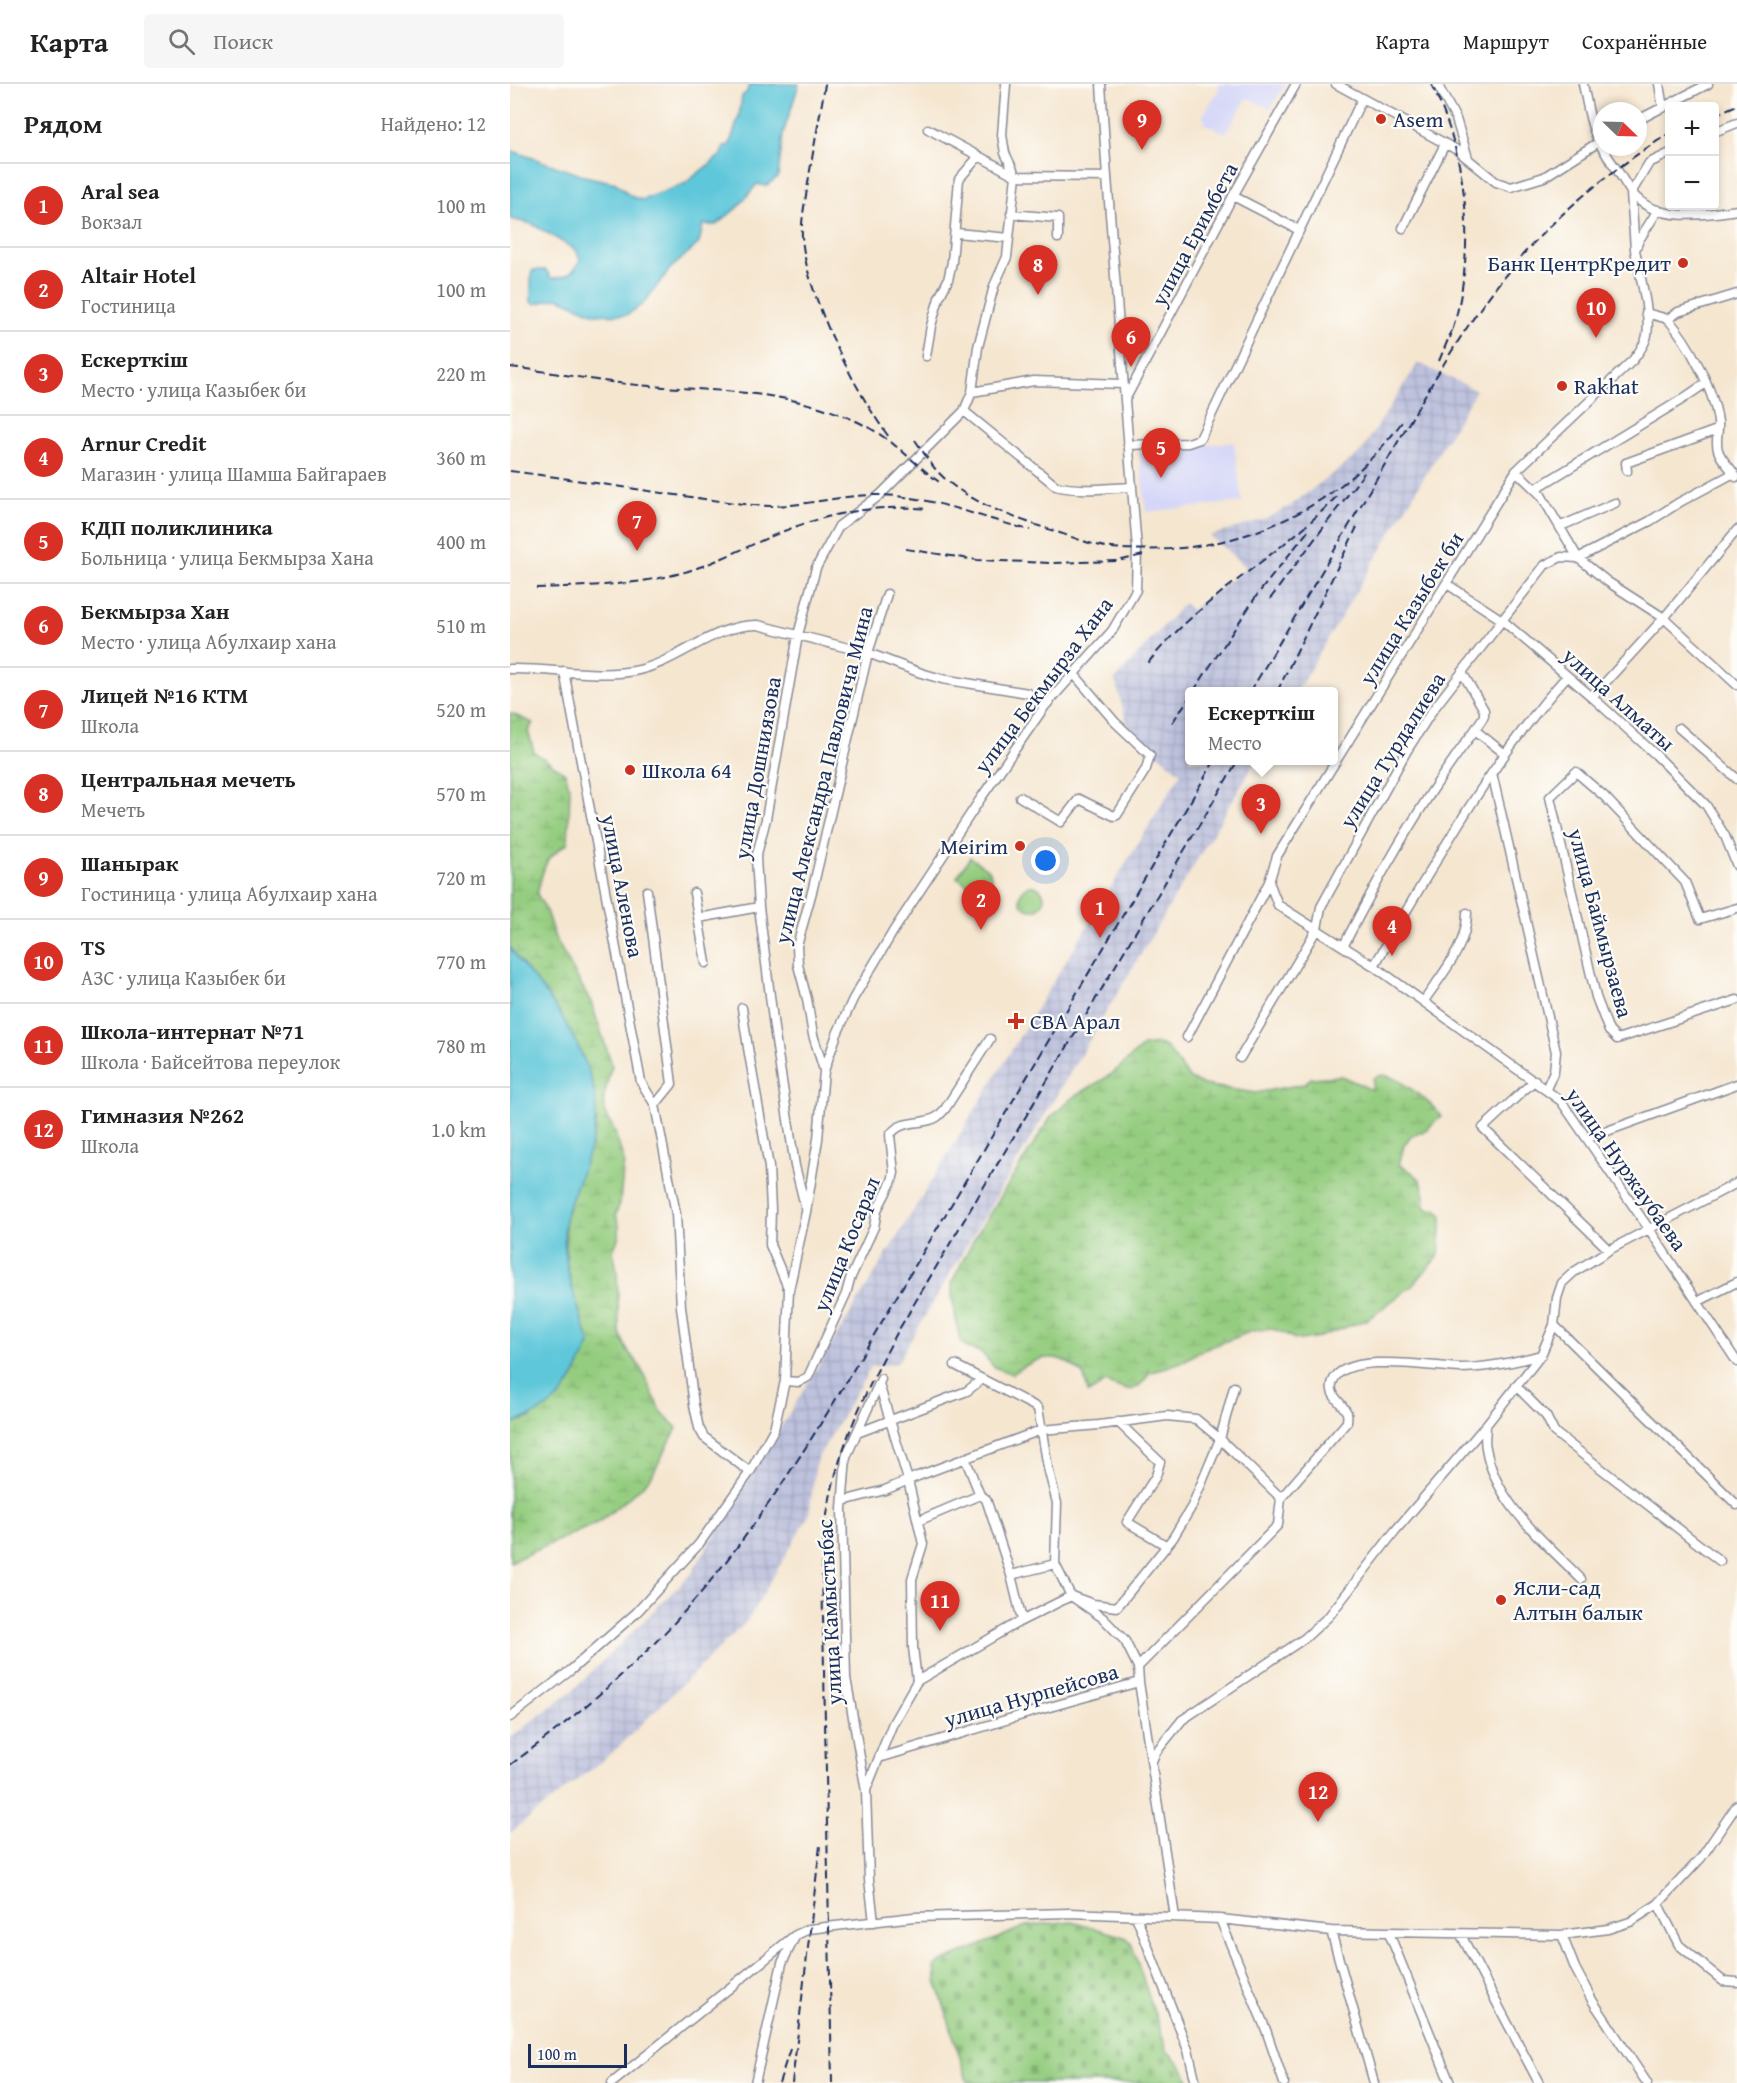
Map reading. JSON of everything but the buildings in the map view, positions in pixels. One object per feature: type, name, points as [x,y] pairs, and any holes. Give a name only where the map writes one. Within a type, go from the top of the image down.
[{"type":"street","points":[[1006,84],[1002,135],[1005,153],[1016,176]]},
{"type":"street","name":"улица Бекмырза Хана","points":[[824,1071],[853,999],[894,930],[1045,706],[1112,631],[1136,591],[1137,549],[1101,84]]},
{"type":"street","name":"улица Еримбета","points":[[1124,400],[1296,84]]},
{"type":"street","points":[[1336,84],[1445,144],[1468,158],[1496,182],[1511,187],[1544,177],[1593,146]]},
{"type":"street","points":[[1437,84],[1456,119],[1468,158]]},
{"type":"street","points":[[1583,84],[1593,125]]},
{"type":"street","points":[[1659,84],[1663,108]]},
{"type":"street","points":[[1647,116],[1708,84]]},
{"type":"street","points":[[1128,445],[1188,443],[1200,439],[1362,99]]},
{"type":"street","points":[[1719,130],[1737,123]]},
{"type":"street","points":[[928,129],[1016,176],[1107,177]]},
{"type":"street","points":[[1403,228],[1445,144]]},
{"type":"street","points":[[1631,193],[1649,163],[1665,155]]},
{"type":"street","points":[[926,356],[931,326],[950,271],[956,233],[959,179],[979,156]]},
{"type":"street","points":[[1609,156],[1631,193],[1641,202],[1658,210],[1685,215],[1737,210]]},
{"type":"street","name":"улица Дошниязова","points":[[806,1212],[795,1166],[774,1028],[759,907],[756,858],[766,819],[798,635],[816,568],[839,526],[880,495],[964,411],[972,392],[978,347],[997,276],[1007,257],[1016,176]]},
{"type":"street","name":"улица Казыбек би","points":[[1338,758],[1516,471],[1633,360],[1647,335],[1646,313],[1635,250],[1631,193]]},
{"type":"street","points":[[1233,196],[1299,230]]},
{"type":"street","points":[[1635,250],[1658,210]]},
{"type":"street","points":[[1011,214],[1058,218],[1058,238]]},
{"type":"street","points":[[956,233],[1009,238]]},
{"type":"street","points":[[1668,319],[1678,312],[1737,294]]},
{"type":"street","points":[[1646,313],[1668,319],[1686,342],[1706,382],[1718,420],[1718,450],[1722,460],[1736,476]]},
{"type":"street","points":[[972,392],[1034,381],[1123,384]]},
{"type":"street","points":[[1535,489],[1681,400],[1706,382]]},
{"type":"street","points":[[964,411],[1056,486],[1068,489],[1131,487]]},
{"type":"street","points":[[1627,471],[1626,464],[1717,430]]},
{"type":"street","points":[[1516,471],[1550,507],[1578,558],[1608,582],[1664,618],[1737,685]]},
{"type":"street","name":"улица Турдалиева","points":[[1240,1058],[1317,929],[1321,907],[1406,752],[1432,711],[1545,566],[1561,557],[1578,558],[1650,521],[1680,502],[1736,476]]},
{"type":"street","points":[[1561,526],[1615,503]]},
{"type":"street","points":[[1593,697],[1664,618],[1737,530]]},
{"type":"street","name":"улица Алматы","points":[[1447,584],[1502,620],[1593,697],[1656,755],[1706,805],[1725,836],[1737,866]]},
{"type":"street","name":"улица Александра Павловича Мина","points":[[824,1071],[813,1035],[796,946],[813,888],[868,653],[887,594]]},
{"type":"street","points":[[510,669],[534,668],[599,673],[642,669],[660,664],[727,630],[743,625],[758,625],[868,653],[942,679],[1028,693],[1045,706]]},
{"type":"street","name":"улица Аленова","points":[[564,670],[641,1082],[655,1105],[676,1214],[681,1306],[699,1428],[704,1437],[750,1472]]},
{"type":"street","points":[[1344,945],[1370,893],[1400,842],[1453,759],[1484,716],[1485,710],[1462,672]]},
{"type":"street","points":[[1020,797],[1061,822],[1079,799],[1114,816],[1117,815],[1146,770],[1150,755],[1114,722],[1074,674]]},
{"type":"street","points":[[1374,966],[1492,773],[1567,676]]},
{"type":"street","points":[[1679,728],[1737,779]]},
{"type":"street","points":[[1475,730],[1505,754]]},
{"type":"street","name":"улица Казыбек би","points":[[1187,1037],[1269,882],[1277,856],[1334,765]]},
{"type":"street","name":"улица Баймырзаева","points":[[1737,908],[1700,919],[1685,882],[1604,796],[1576,772],[1550,796],[1596,998],[1609,1031],[1617,1039],[1737,1000]]},
{"type":"street","name":"улица Нуржаубаева","points":[[1492,773],[1556,1052],[1554,1071],[1546,1089],[1561,1101],[1588,1138],[1737,1362]]},
{"type":"street","points":[[1269,882],[1278,905],[1344,945],[1546,1089]]},
{"type":"street","name":"улица Аленова","points":[[647,891],[672,1084],[655,1105]]},
{"type":"street","points":[[694,892],[706,963]]},
{"type":"street","points":[[699,918],[759,907]]},
{"type":"street","points":[[1424,1001],[1454,957],[1467,930],[1467,914]]},
{"type":"street","points":[[742,1008],[769,1167],[770,1245],[789,1290]]},
{"type":"street","name":"улица Косарал","points":[[785,1381],[799,1382],[808,1377],[846,1294],[850,1279],[874,1227],[877,1210],[892,1181],[894,1173],[890,1135],[895,1128],[903,1124],[937,1117],[945,1109],[990,1039]]},
{"type":"street","points":[[510,1717],[571,1670],[636,1613],[699,1544],[750,1472],[774,1429],[785,1381],[789,1290],[806,1212],[818,1139],[824,1071]]},
{"type":"street","points":[[1535,1080],[1483,1128],[1609,1250]]},
{"type":"street","points":[[1588,1138],[1737,1084]]},
{"type":"street","points":[[1152,1761],[1156,1752],[1182,1720],[1305,1638],[1329,1616],[1395,1531],[1486,1425],[1541,1355],[1554,1325],[1557,1298],[1562,1283],[1574,1272],[1609,1250],[1737,1182]]},
{"type":"street","points":[[1697,1302],[1737,1282]]},
{"type":"street","points":[[1554,1325],[1737,1505]]},
{"type":"street","points":[[843,1501],[885,1490],[1041,1430],[1167,1416],[1196,1419],[1281,1498],[1347,1422],[1347,1413],[1338,1404],[1331,1390],[1333,1380],[1339,1373],[1351,1367],[1406,1363],[1460,1368],[1508,1364],[1541,1355]]},
{"type":"street","points":[[955,1365],[1038,1408],[1057,1503],[1055,1564],[1071,1596],[1103,1618],[1125,1641],[1138,1666]]},
{"type":"street","points":[[856,1433],[967,1391],[981,1380]]},
{"type":"street","name":"улица Камыстыбас","points":[[874,1922],[869,1879],[866,1791],[846,1678],[843,1501],[846,1457],[880,1382],[890,1422]]},
{"type":"street","points":[[1516,1386],[1546,1416],[1554,1432],[1720,1561]]},
{"type":"street","points":[[866,1791],[893,1723],[917,1681],[1022,1620],[1071,1596],[1093,1604],[1117,1607],[1167,1546],[1192,1506],[1220,1439],[1234,1387]]},
{"type":"street","points":[[890,1422],[908,1480],[923,1544],[912,1579],[913,1647],[917,1681]]},
{"type":"street","points":[[1118,1422],[1160,1462],[1156,1476],[1127,1522],[1167,1546]]},
{"type":"street","points":[[1486,1425],[1485,1447],[1491,1469],[1501,1490],[1514,1510],[1581,1579]]},
{"type":"street","points":[[965,1458],[980,1495],[986,1499],[1011,1575],[1022,1620]]},
{"type":"street","points":[[918,1521],[980,1495]]},
{"type":"street","name":"улица Нурпейсова","points":[[879,1758],[1139,1682],[1138,1666],[1278,1525],[1281,1498]]},
{"type":"street","points":[[1011,1575],[1055,1564]]},
{"type":"street","points":[[1139,1682],[1175,1917]]},
{"type":"street","points":[[612,2083],[796,1935],[809,1929],[914,1917],[1070,1913],[1220,1919],[1331,1931],[1563,1935],[1608,1929],[1630,1922],[1658,1904],[1701,1858],[1737,1806]]},
{"type":"street","points":[[1658,1904],[1679,1945],[1723,1981],[1737,1982]]},
{"type":"street","points":[[1136,1916],[1188,2050],[1197,2083]]},
{"type":"street","points":[[1220,1919],[1266,2030],[1284,2083]]},
{"type":"street","points":[[1331,1931],[1374,2083]]},
{"type":"street","points":[[1389,1933],[1450,2083]]},
{"type":"street","points":[[755,2083],[782,1963],[796,1935]]},
{"type":"street","points":[[1461,1935],[1539,2083]]},
{"type":"street","points":[[1563,1935],[1575,1968],[1592,2000],[1647,2083]]},
{"type":"shaded area","points":[[1218,84],[1286,84],[1270,109],[1247,98],[1226,133],[1203,123],[1206,120],[1202,117],[1220,87]]},
{"type":"shaded area","points":[[1418,363],[1476,390],[1299,687],[1185,687],[1185,765],[1254,765],[897,1363],[871,1367],[816,1461],[809,1515],[748,1620],[613,1752],[510,1833],[510,1738],[574,1689],[691,1574],[1181,773],[1129,731],[1115,680],[1184,603],[1191,610],[1247,568],[1210,536],[1265,519],[1290,506],[1361,452]]},
{"type":"shaded area","points":[[1234,442],[1242,502],[1146,512],[1139,452]]},
{"type":"green space","points":[[510,713],[533,723],[528,731],[534,752],[565,773],[570,789],[568,843],[549,859],[537,894],[545,908],[555,938],[591,1002],[612,1065],[604,1095],[604,1111],[614,1130],[624,1161],[620,1201],[616,1215],[619,1236],[613,1251],[617,1270],[619,1330],[627,1350],[639,1365],[661,1411],[677,1428],[651,1477],[599,1522],[510,1562],[510,1424],[530,1418],[589,1344],[572,1291],[566,1258],[565,1218],[597,1121],[510,947]]},
{"type":"green space","points":[[970,857],[990,871],[992,881],[985,891],[976,891],[957,877]]},
{"type":"green space","points":[[1032,886],[1037,887],[1043,893],[1043,903],[1037,909],[1032,910],[1027,909],[1021,903],[1020,898],[1021,893],[1027,887]]},
{"type":"green space","points":[[1159,1044],[1167,1048],[1190,1079],[1204,1085],[1255,1093],[1304,1084],[1311,1078],[1341,1076],[1372,1090],[1373,1078],[1382,1075],[1389,1076],[1414,1091],[1441,1116],[1426,1130],[1410,1137],[1404,1145],[1399,1165],[1420,1180],[1425,1207],[1430,1210],[1437,1209],[1442,1216],[1439,1255],[1413,1285],[1368,1319],[1319,1337],[1301,1340],[1273,1329],[1252,1331],[1198,1352],[1184,1361],[1149,1373],[1140,1385],[1131,1390],[1106,1382],[1088,1393],[1085,1379],[1080,1371],[1068,1363],[1053,1358],[1032,1362],[1012,1374],[994,1367],[981,1352],[968,1348],[960,1341],[952,1296],[952,1282],[975,1237],[1051,1117],[1072,1098],[1112,1074],[1143,1046]]},
{"type":"green space","points":[[1072,1921],[1127,1938],[1131,1943],[1167,2051],[1181,2065],[1190,2083],[968,2083],[936,1980],[935,1967],[939,1963],[1026,1926]]},
{"type":"water","points":[[749,84],[799,84],[783,134],[778,177],[766,186],[757,184],[738,207],[716,225],[703,225],[699,243],[670,269],[643,304],[627,315],[595,314],[558,298],[535,304],[531,302],[533,270],[546,270],[551,278],[561,277],[573,271],[580,259],[576,250],[532,224],[510,219],[510,150],[584,176],[616,183],[630,196],[642,200],[684,184],[721,155],[724,147],[729,146],[739,116],[742,96],[747,92]]},
{"type":"water","points":[[510,947],[556,1008],[570,1032],[589,1072],[596,1110],[590,1146],[566,1213],[564,1235],[567,1267],[590,1344],[575,1374],[552,1404],[527,1418],[510,1424]]},
{"type":"railway","points":[[825,84],[803,214],[803,248],[809,275],[831,335],[860,393],[889,437]]},
{"type":"railway","points":[[1431,84],[1454,145],[1465,209],[1464,274],[1459,306],[1450,338]]},
{"type":"railway","points":[[1719,113],[1737,105]]},
{"type":"railway","points":[[1253,687],[1439,371],[1489,296],[1525,252],[1563,214],[1604,179],[1665,136]]},
{"type":"railway","points":[[1439,361],[1452,330]]},
{"type":"railway","points":[[510,367],[627,384],[747,393],[806,403],[834,412],[873,430],[942,484]]},
{"type":"railway","points":[[915,440],[930,462],[950,483],[990,507],[1105,547],[1137,550],[1169,549],[1204,545],[1237,537],[1300,512],[1355,473],[1380,449],[1402,422]]},
{"type":"railway","points":[[1270,599],[1367,469]]},
{"type":"railway","points":[[510,471],[753,505],[801,504],[864,495],[899,496],[937,503],[1030,530]]},
{"type":"railway","points":[[1148,663],[1192,617],[1291,538],[1338,495]]},
{"type":"railway","points":[[536,588],[645,581],[681,573],[707,564],[818,519],[872,509],[927,509]]},
{"type":"railway","points":[[1279,687],[1357,527]]},
{"type":"railway","points":[[1196,687],[1257,595],[1308,531]]},
{"type":"railway","points":[[906,549],[977,560],[1050,563],[1118,561],[1147,554]]},
{"type":"railway","points":[[1172,723],[1185,704]]},
{"type":"railway","points":[[510,1765],[593,1700],[670,1627],[694,1601],[765,1508],[839,1394],[1212,765]]},
{"type":"railway","points":[[832,2083],[822,1567],[824,1534],[836,1473],[868,1388],[898,1331],[1235,765]]},
{"type":"railway","points":[[792,2083],[820,1846]]},
{"type":"railway","points":[[779,2083],[790,2049]]},
{"type":"place","name":"Asem","points":[[1381,119]]},
{"type":"place","name":"Шанырак","points":[[1142,150]]},
{"type":"place","name":"Банк ЦентрКредит","points":[[1683,263]]},
{"type":"place","name":"Центральная мечеть","points":[[1038,295]]},
{"type":"place","name":"TS","points":[[1596,338]]},
{"type":"place","name":"Бекмырза Хан","points":[[1131,367]]},
{"type":"place","name":"Rakhat","points":[[1562,386]]},
{"type":"place","name":"КДП поликлиника","points":[[1161,478]]},
{"type":"place","name":"Лицей №16 КТМ","points":[[637,551]]},
{"type":"place","name":"Школа 64","points":[[630,770]]},
{"type":"place","name":"Ескерткіш","points":[[1261,834]]},
{"type":"place","name":"Meirim","points":[[1020,846]]},
{"type":"place","name":"Altair Hotel","points":[[981,930]]},
{"type":"place","name":"Aral sea","points":[[1100,938]]},
{"type":"place","name":"Arnur Credit","points":[[1392,956]]},
{"type":"place","name":"СВА Арал","points":[[1016,1021]]},
{"type":"place","name":"Ясли-сад Алтын балык","points":[[1501,1600]]},
{"type":"place","name":"Школа-интернат №71","points":[[940,1631]]},
{"type":"place","name":"Гимназия №262","points":[[1318,1822]]}]
